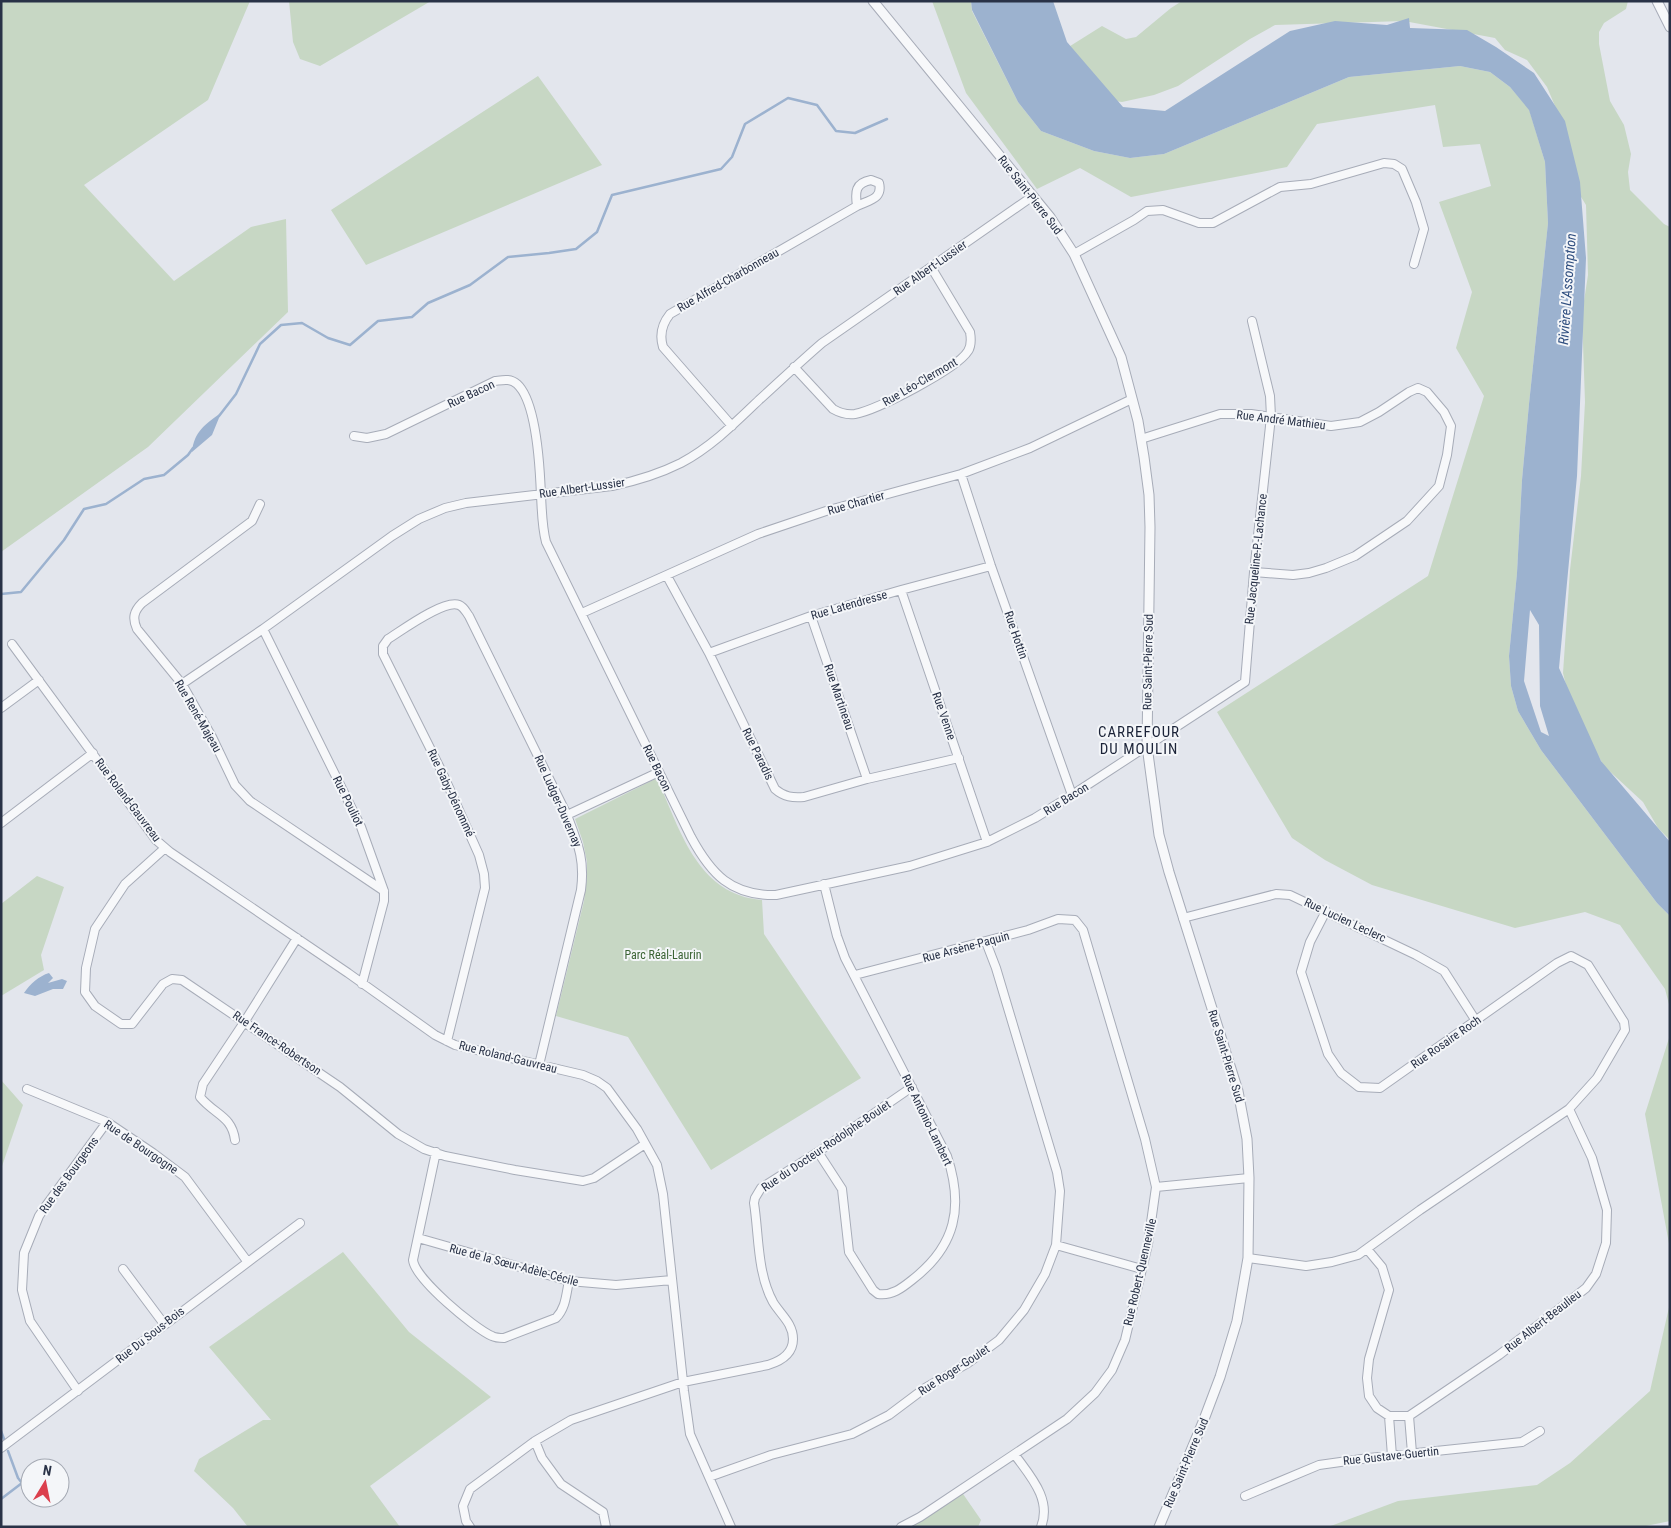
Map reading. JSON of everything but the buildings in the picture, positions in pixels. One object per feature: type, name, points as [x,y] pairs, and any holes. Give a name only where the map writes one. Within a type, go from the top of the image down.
[{"type":"street","name":"Rue Saint-Pierre Sud","points":[[873,1],[1050,217],[1074,254],[1121,357],[1141,439],[1149,495],[1150,527],[1147,746],[1160,835],[1183,918],[1238,1091],[1247,1139],[1249,1178],[1248,1258],[1237,1320],[1204,1422],[1159,1527]]},
{"type":"street","points":[[1657,1],[1670,27]]},
{"type":"street","points":[[1074,254],[1147,211],[1163,210],[1199,223],[1213,223],[1280,187],[1311,184],[1384,163],[1394,164],[1402,168],[1416,202],[1424,229],[1414,264]]},
{"type":"street","name":"Rue Albert-Lussier","points":[[182,684],[419,519],[446,508],[466,503],[612,486],[659,473],[696,454],[732,426],[822,343],[1033,196]]},
{"type":"street","name":"Rue Alfred-Charbonneau","points":[[732,426],[663,347],[661,339],[664,321],[670,314],[857,206]]},
{"type":"street","name":"Rue Léo-Clermont","points":[[794,367],[833,408],[840,413],[855,414],[878,406],[958,362],[969,350],[971,345],[970,332],[931,266]]},
{"type":"street","name":"Rue Jacqueline-P.-Lachance","points":[[1147,746],[1245,682],[1254,572],[1271,416],[1270,396],[1252,321]]},
{"type":"street","name":"Rue Bacon","points":[[354,436],[367,438],[386,434],[495,381],[506,379],[516,383],[530,406],[536,437],[546,542],[701,855],[716,876],[744,891],[762,895],[776,895],[910,866],[986,842],[1035,818],[1147,746]]},
{"type":"street","name":"Rue André Mathieu","points":[[1141,439],[1220,414],[1271,416],[1332,426],[1360,422],[1418,388],[1427,392],[1444,412],[1452,426],[1439,486],[1407,520],[1355,556],[1326,568],[1293,575],[1254,572]]},
{"type":"street","name":"Rue Chartier","points":[[582,613],[758,534],[829,510],[961,474],[1030,448],[1132,399]]},
{"type":"street","name":"Rue Hottin","points":[[961,474],[991,566],[1072,795]]},
{"type":"street","name":"Rue René-Majeau","points":[[260,504],[252,521],[142,603],[136,610],[134,623],[182,684],[240,791],[250,801],[384,891]]},
{"type":"street","name":"Rue Latendresse","points":[[709,653],[811,616],[991,566]]},
{"type":"street","name":"Rue Paradis","points":[[666,576],[709,653],[774,789],[781,794],[796,798],[804,797],[867,779],[959,758]]},
{"type":"street","name":"Rue Venne","points":[[901,590],[986,842]]},
{"type":"street","name":"Rue Gaby-Dénommé","points":[[447,1041],[485,888],[484,874],[479,854],[442,772],[383,654],[383,646],[388,639],[434,610],[453,604],[460,605],[464,609]]},
{"type":"street","name":"Rue Ludger-Duvernay","points":[[464,609],[567,815],[583,862],[581,890],[539,1065]]},
{"type":"street","name":"Rue Martineau","points":[[811,616],[867,779]]},
{"type":"street","name":"Rue Pouliot","points":[[263,629],[361,827],[384,891],[384,901],[362,984]]},
{"type":"street","name":"Rue Roland-Gauvreau","points":[[12,644],[156,840],[165,848],[435,1035],[455,1045],[583,1075],[607,1088],[637,1129],[657,1165],[663,1194],[690,1434],[731,1527]]},
{"type":"street","points":[[1,708],[39,680]]},
{"type":"street","points":[[1,823],[93,753]]},
{"type":"street","points":[[567,815],[659,772]]},
{"type":"street","name":"Rue France-Robertson","points":[[165,848],[125,884],[96,930],[86,968],[85,992],[95,1006],[121,1024],[132,1024],[163,984],[172,979],[182,980],[340,1087],[398,1134],[424,1149],[445,1156],[583,1181],[594,1178],[645,1144]]},
{"type":"street","name":"Rue Antonio-Lambert","points":[[818,1152],[842,1189],[849,1252],[873,1290],[878,1294],[892,1294],[927,1268],[940,1254],[950,1236],[955,1214],[956,1196],[953,1176],[947,1156],[846,958],[837,936],[824,884]]},
{"type":"street","name":"Rue Lucien Leclerc","points":[[1183,918],[1276,894],[1290,895],[1416,955],[1444,971],[1476,1021]]},
{"type":"street","name":"Rue Rosaire Roch","points":[[1326,911],[1310,942],[1301,972],[1328,1054],[1341,1073],[1359,1088],[1380,1088],[1558,963],[1571,956],[1588,965],[1624,1022],[1625,1030],[1597,1078],[1569,1109]]},
{"type":"street","name":"Rue Arsène-Paquin","points":[[855,976],[986,942],[1058,919],[1075,920]]},
{"type":"street","name":"Rue Robert-Quenneville","points":[[901,1527],[920,1517],[1067,1419],[1095,1393],[1112,1370],[1124,1340],[1151,1227],[1156,1187],[1145,1139],[1083,930],[1075,920]]},
{"type":"street","points":[[236,1140],[234,1130],[229,1121],[208,1107],[200,1097],[202,1084],[245,1021],[297,938]]},
{"type":"street","name":"Rue Roger-Goulet","points":[[710,1477],[771,1455],[852,1434],[889,1415],[925,1388],[968,1363],[999,1340],[1024,1310],[1045,1274],[1056,1245],[1060,1191],[1053,1157],[996,968],[986,942]]},
{"type":"street","name":"Rue du Docteur-Rodolphe-Boulet","points":[[470,1527],[466,1521],[463,1506],[470,1489],[535,1441],[571,1420],[683,1382],[768,1365],[784,1358],[791,1347],[793,1336],[789,1324],[774,1304],[764,1282],[754,1203],[755,1198],[761,1188],[818,1152],[912,1087]]},
{"type":"street","name":"Rue de Bourgogne","points":[[27,1088],[108,1122],[154,1153],[185,1177],[248,1261]]},
{"type":"street","points":[[1248,1258],[1306,1266],[1358,1255],[1420,1210],[1569,1109]]},
{"type":"street","name":"Rue Albert-Beaulieu","points":[[1409,1416],[1499,1355],[1564,1306],[1586,1288],[1596,1274],[1606,1242],[1607,1210],[1592,1158],[1569,1109]]},
{"type":"street","name":"Rue des Bourgeons","points":[[78,1391],[30,1321],[22,1290],[24,1253],[45,1208],[108,1122]]},
{"type":"street","points":[[436,1152],[413,1260],[417,1272],[436,1292],[489,1335],[496,1338],[509,1336],[556,1318],[562,1310],[569,1281]]},
{"type":"street","points":[[1156,1187],[1249,1178]]},
{"type":"street","name":"Rue Du Sous-Bois","points":[[1,1448],[300,1223]]},
{"type":"street","name":"Rue de la Sœur-Adèle-Cécile","points":[[418,1238],[569,1281],[616,1285],[672,1280]]},
{"type":"street","points":[[1056,1245],[1142,1269]]},
{"type":"street","points":[[1367,1249],[1382,1267],[1389,1290],[1369,1359],[1367,1378],[1369,1396],[1377,1408],[1389,1416],[1409,1416],[1412,1453]]},
{"type":"street","points":[[122,1269],[164,1324]]},
{"type":"street","points":[[1389,1416],[1392,1456]]},
{"type":"street","name":"Rue Gustave-Guertin","points":[[1244,1496],[1319,1465],[1522,1442],[1540,1431]]},
{"type":"street","points":[[535,1441],[542,1458],[561,1484],[603,1512],[606,1527]]},
{"type":"street","points":[[1015,1455],[1041,1494],[1045,1508],[1041,1527]]},
{"type":"green space","points":[[1,1],[250,1],[208,100],[84,185],[174,281],[251,227],[286,219],[288,312],[148,447],[1,552]]},
{"type":"green space","points":[[289,1],[431,1],[320,66],[300,59],[293,42]]},
{"type":"green space","points":[[932,1],[971,1],[972,11],[1018,102],[1041,131],[1094,151],[1130,158],[1164,154],[1349,77],[1460,66],[1490,72],[1510,87],[1529,109],[1545,162],[1548,223],[1522,480],[1517,573],[1509,656],[1511,686],[1518,711],[1541,750],[1657,903],[1670,916],[1670,1008],[1665,989],[1620,925],[1585,912],[1515,928],[1372,885],[1325,860],[1292,838],[1217,712],[1428,576],[1484,396],[1456,348],[1472,292],[1439,202],[1491,186],[1480,144],[1443,147],[1435,105],[1317,124],[1287,167],[1131,197],[1080,168],[1037,189],[966,93]]},
{"type":"green space","points":[[1182,1],[1628,1],[1626,9],[1604,23],[1599,32],[1599,44],[1610,101],[1624,125],[1631,154],[1628,172],[1630,190],[1664,224],[1670,227],[1670,840],[1658,828],[1643,802],[1604,766],[1572,710],[1563,673],[1570,570],[1581,476],[1585,402],[1582,314],[1588,275],[1586,205],[1578,192],[1566,132],[1547,87],[1527,60],[1505,50],[1495,38],[1404,21],[1275,25],[1178,86],[1154,95],[1122,102],[1101,99],[1067,48],[1102,26],[1126,39],[1136,37]]},
{"type":"green space","points":[[538,76],[602,165],[366,265],[331,210]]},
{"type":"green space","name":"Parc Réal-Laurin","points":[[657,778],[679,829],[697,862],[723,887],[747,898],[762,900],[764,934],[861,1078],[711,1170],[628,1037],[556,1016],[584,901],[587,876],[587,862],[583,842],[575,819]]},
{"type":"green space","points":[[37,876],[64,887],[41,955],[44,970],[1,996],[1,904]]},
{"type":"green space","points":[[1670,1035],[1670,1249],[1645,1114]]},
{"type":"green space","points":[[1,1080],[23,1105],[1,1169]]},
{"type":"green space","points":[[343,1252],[409,1332],[491,1397],[370,1486],[400,1527],[248,1527],[233,1508],[194,1471],[199,1459],[263,1420],[271,1420],[209,1347]]},
{"type":"green space","points":[[1670,1303],[1670,1521],[1641,1527],[1328,1527],[1398,1501],[1537,1485],[1570,1463],[1650,1391]]},
{"type":"green space","points":[[961,1491],[981,1520],[978,1527],[901,1527]]},
{"type":"water","name":"Rivière L'Assomption","points":[[971,1],[1053,1],[1067,42],[1123,107],[1165,111],[1290,31],[1335,21],[1387,25],[1409,18],[1410,28],[1467,30],[1534,73],[1565,121],[1580,182],[1586,258],[1577,476],[1559,668],[1601,761],[1670,842],[1670,916],[1657,903],[1541,750],[1518,711],[1511,686],[1509,656],[1517,573],[1522,480],[1548,223],[1545,162],[1529,110],[1510,87],[1490,72],[1460,66],[1349,77],[1164,154],[1130,158],[1094,151],[1041,131],[1018,102],[972,10]],"holes":[[[1530,610],[1539,625],[1540,706],[1549,736],[1541,732],[1524,681]]]},
{"type":"water","points":[[221,413],[212,435],[192,452],[195,439],[201,429]]},
{"type":"water","points":[[49,973],[53,978],[48,983],[62,979],[67,981],[63,989],[53,989],[35,996],[24,993],[35,981]]},
{"type":"waterway","points":[[219,416],[236,394],[260,344],[281,325],[302,323],[328,338],[350,345],[378,321],[412,317],[428,303],[470,285],[508,257],[576,249],[597,232],[612,195],[721,169],[732,157],[745,124],[788,98],[817,105],[836,131],[855,133],[887,119]]},
{"type":"waterway","points":[[1,594],[21,592],[64,540],[84,509],[106,504],[144,479],[164,475],[188,455],[193,448]]},
{"type":"waterway","points":[[1,1431],[4,1439]]},
{"type":"waterway","points":[[1,1499],[22,1483],[18,1478],[8,1451]]},
{"type":"district","name":"CARREFOUR DU MOULIN","points":[[1139,740]]}]
